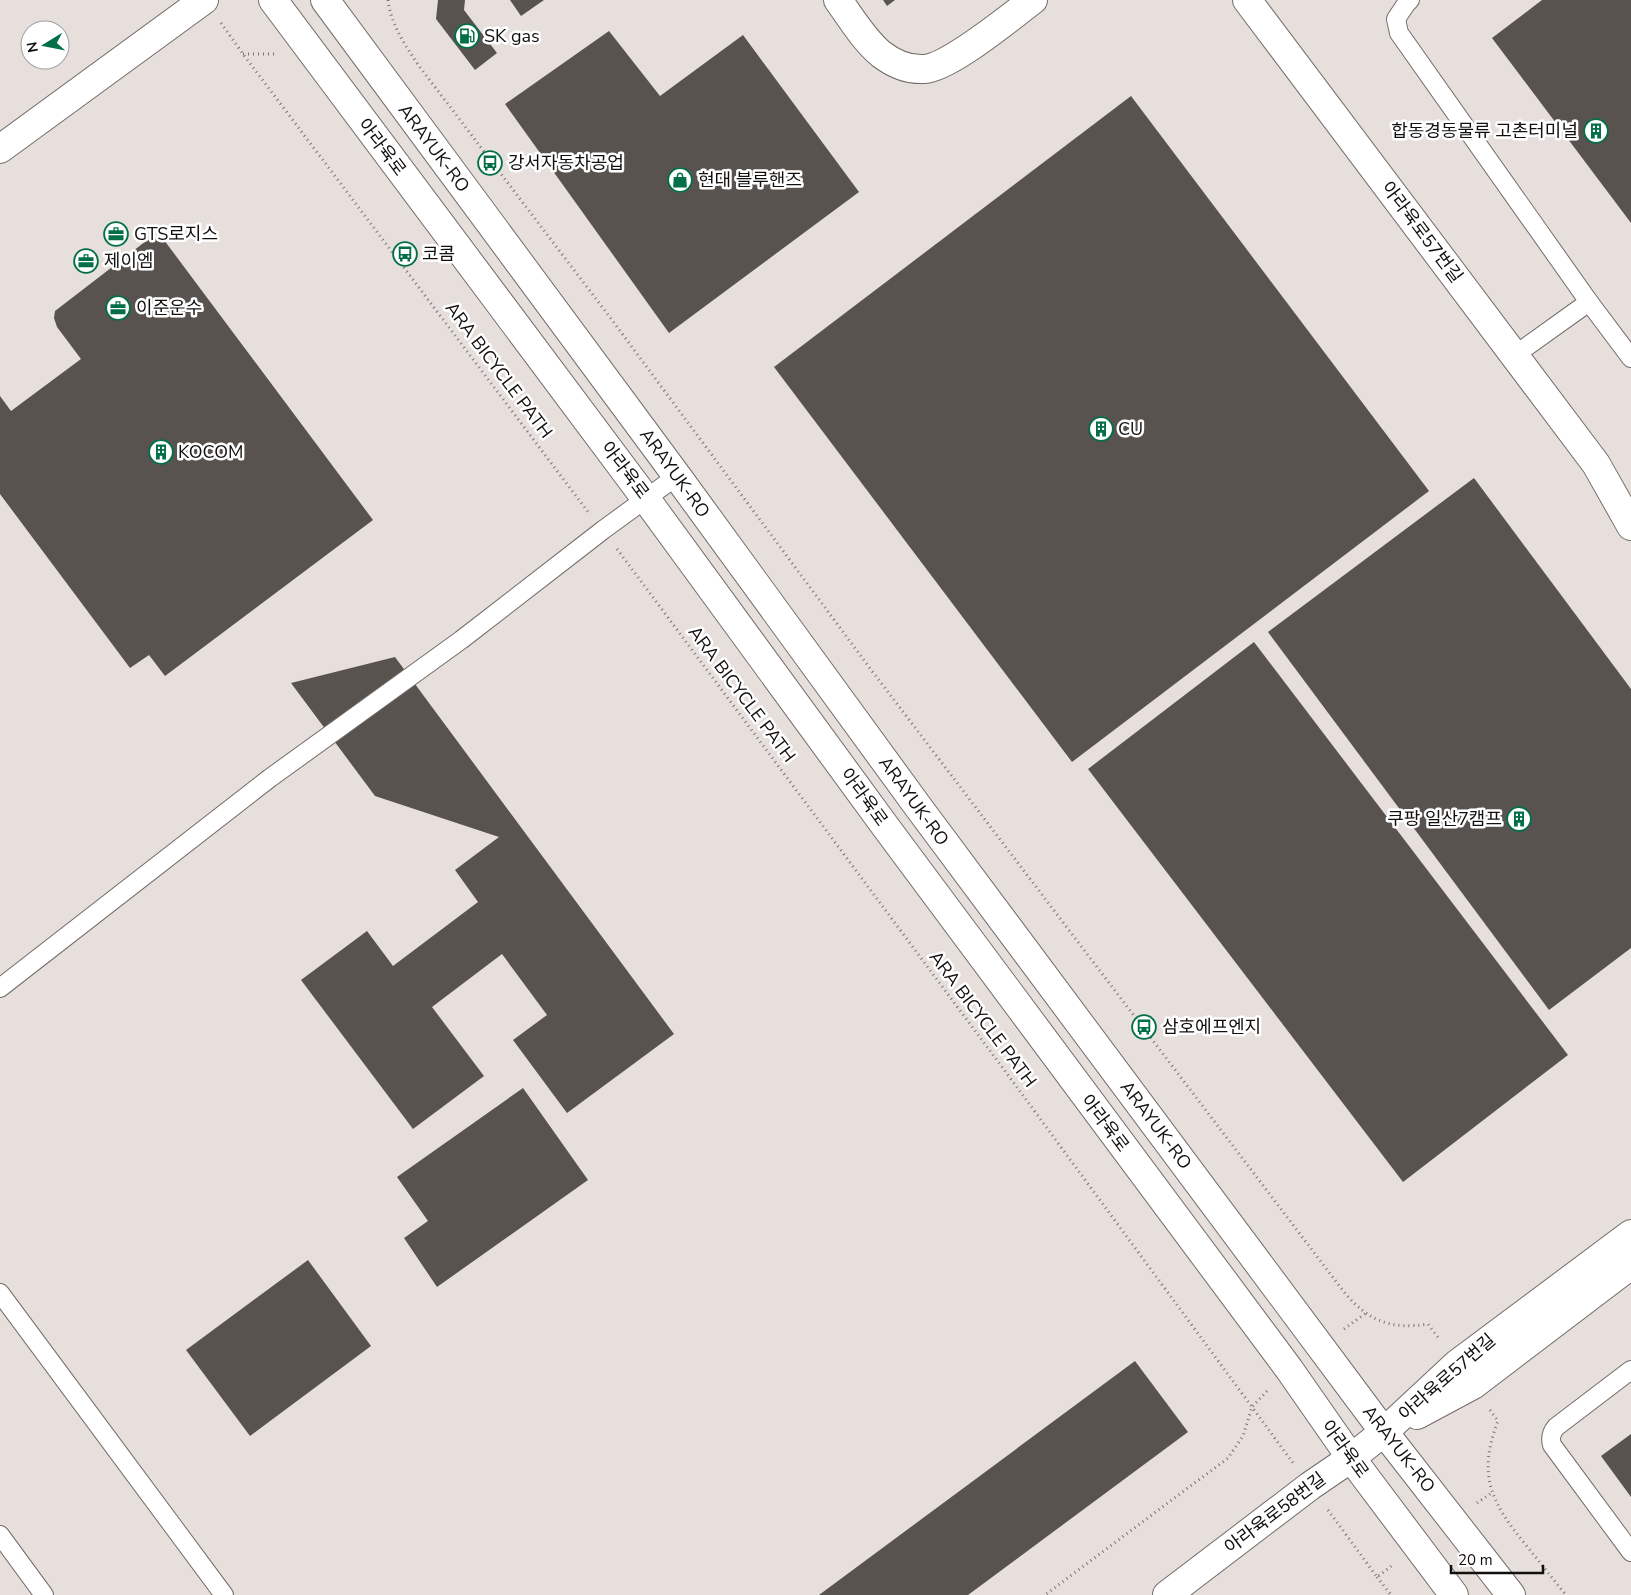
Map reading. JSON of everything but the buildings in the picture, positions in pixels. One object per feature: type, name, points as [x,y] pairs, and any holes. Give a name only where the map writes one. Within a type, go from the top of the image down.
[{"type":"street","name":"아라육로","points":[[274,0],[646,499],[885,826],[1454,1595]]},
{"type":"street","name":"ARAYUK-RO","points":[[325,0],[678,476],[924,816],[1384,1432],[1511,1595]]},
{"type":"street","points":[[838,0],[879,53],[893,63],[909,68],[925,69],[938,66],[958,55],[1033,0]]},
{"type":"street","name":"아라육로57번길","points":[[1247,0],[1596,464],[1631,526]]},
{"type":"street","points":[[0,149],[210,8]]},
{"type":"street","name":"아라육로57번길","points":[[1596,464],[1631,500]]},
{"type":"street","name":"아라육로57번길","points":[[1384,1432],[1457,1364],[1631,1234]]},
{"type":"street","name":"아라육로57번길","points":[[1384,1432],[1473,1385],[1631,1264]]},
{"type":"street","name":"아라육로58번길","points":[[1167,1595],[1384,1432]]},
{"type":"lane","points":[[1410,0],[1396,19],[1399,33],[1589,302],[1631,358]]},
{"type":"lane","points":[[1515,355],[1589,302]]},
{"type":"lane","points":[[0,988],[270,778],[461,640],[603,530],[678,476]]},
{"type":"lane","points":[[0,1293],[224,1595]]},
{"type":"lane","points":[[1631,1370],[1556,1427],[1550,1439],[1552,1445],[1631,1552]]},
{"type":"lane","points":[[0,1535],[44,1595]]},
{"type":"path","points":[[388,0],[395,27],[403,43],[419,66],[603,308],[869,667],[1339,1285],[1356,1306],[1382,1322],[1411,1327],[1428,1324]]},
{"type":"path","name":"ARA BICYCLE PATH","points":[[210,8],[603,530],[1005,1070],[1252,1407],[1243,1436],[1228,1458],[1044,1595]]},
{"type":"path","points":[[1498,1422],[1489,1450],[1488,1465],[1489,1480],[1495,1501],[1504,1518],[1566,1595]]},
{"type":"path","points":[[1377,1577],[1391,1595]]},
{"type":"place","name":"SK gas","points":[[467,36]]},
{"type":"place","name":"합동경동물류 고촌터미널","points":[[1596,131]]},
{"type":"place","name":"강서자동차공업","points":[[490,163]]},
{"type":"place","name":"현대 블루핸즈","points":[[680,180]]},
{"type":"place","name":"GTS로지스","points":[[116,234]]},
{"type":"place","name":"코콤","points":[[405,254]]},
{"type":"place","name":"제이엠","points":[[86,261]]},
{"type":"place","name":"이준운수","points":[[118,308]]},
{"type":"place","name":"CU","points":[[1101,429]]},
{"type":"place","name":"KOCOM","points":[[161,452]]},
{"type":"place","name":"쿠팡 일산7캠프","points":[[1519,819]]},
{"type":"place","name":"삼호에프엔지","points":[[1144,1027]]}]
